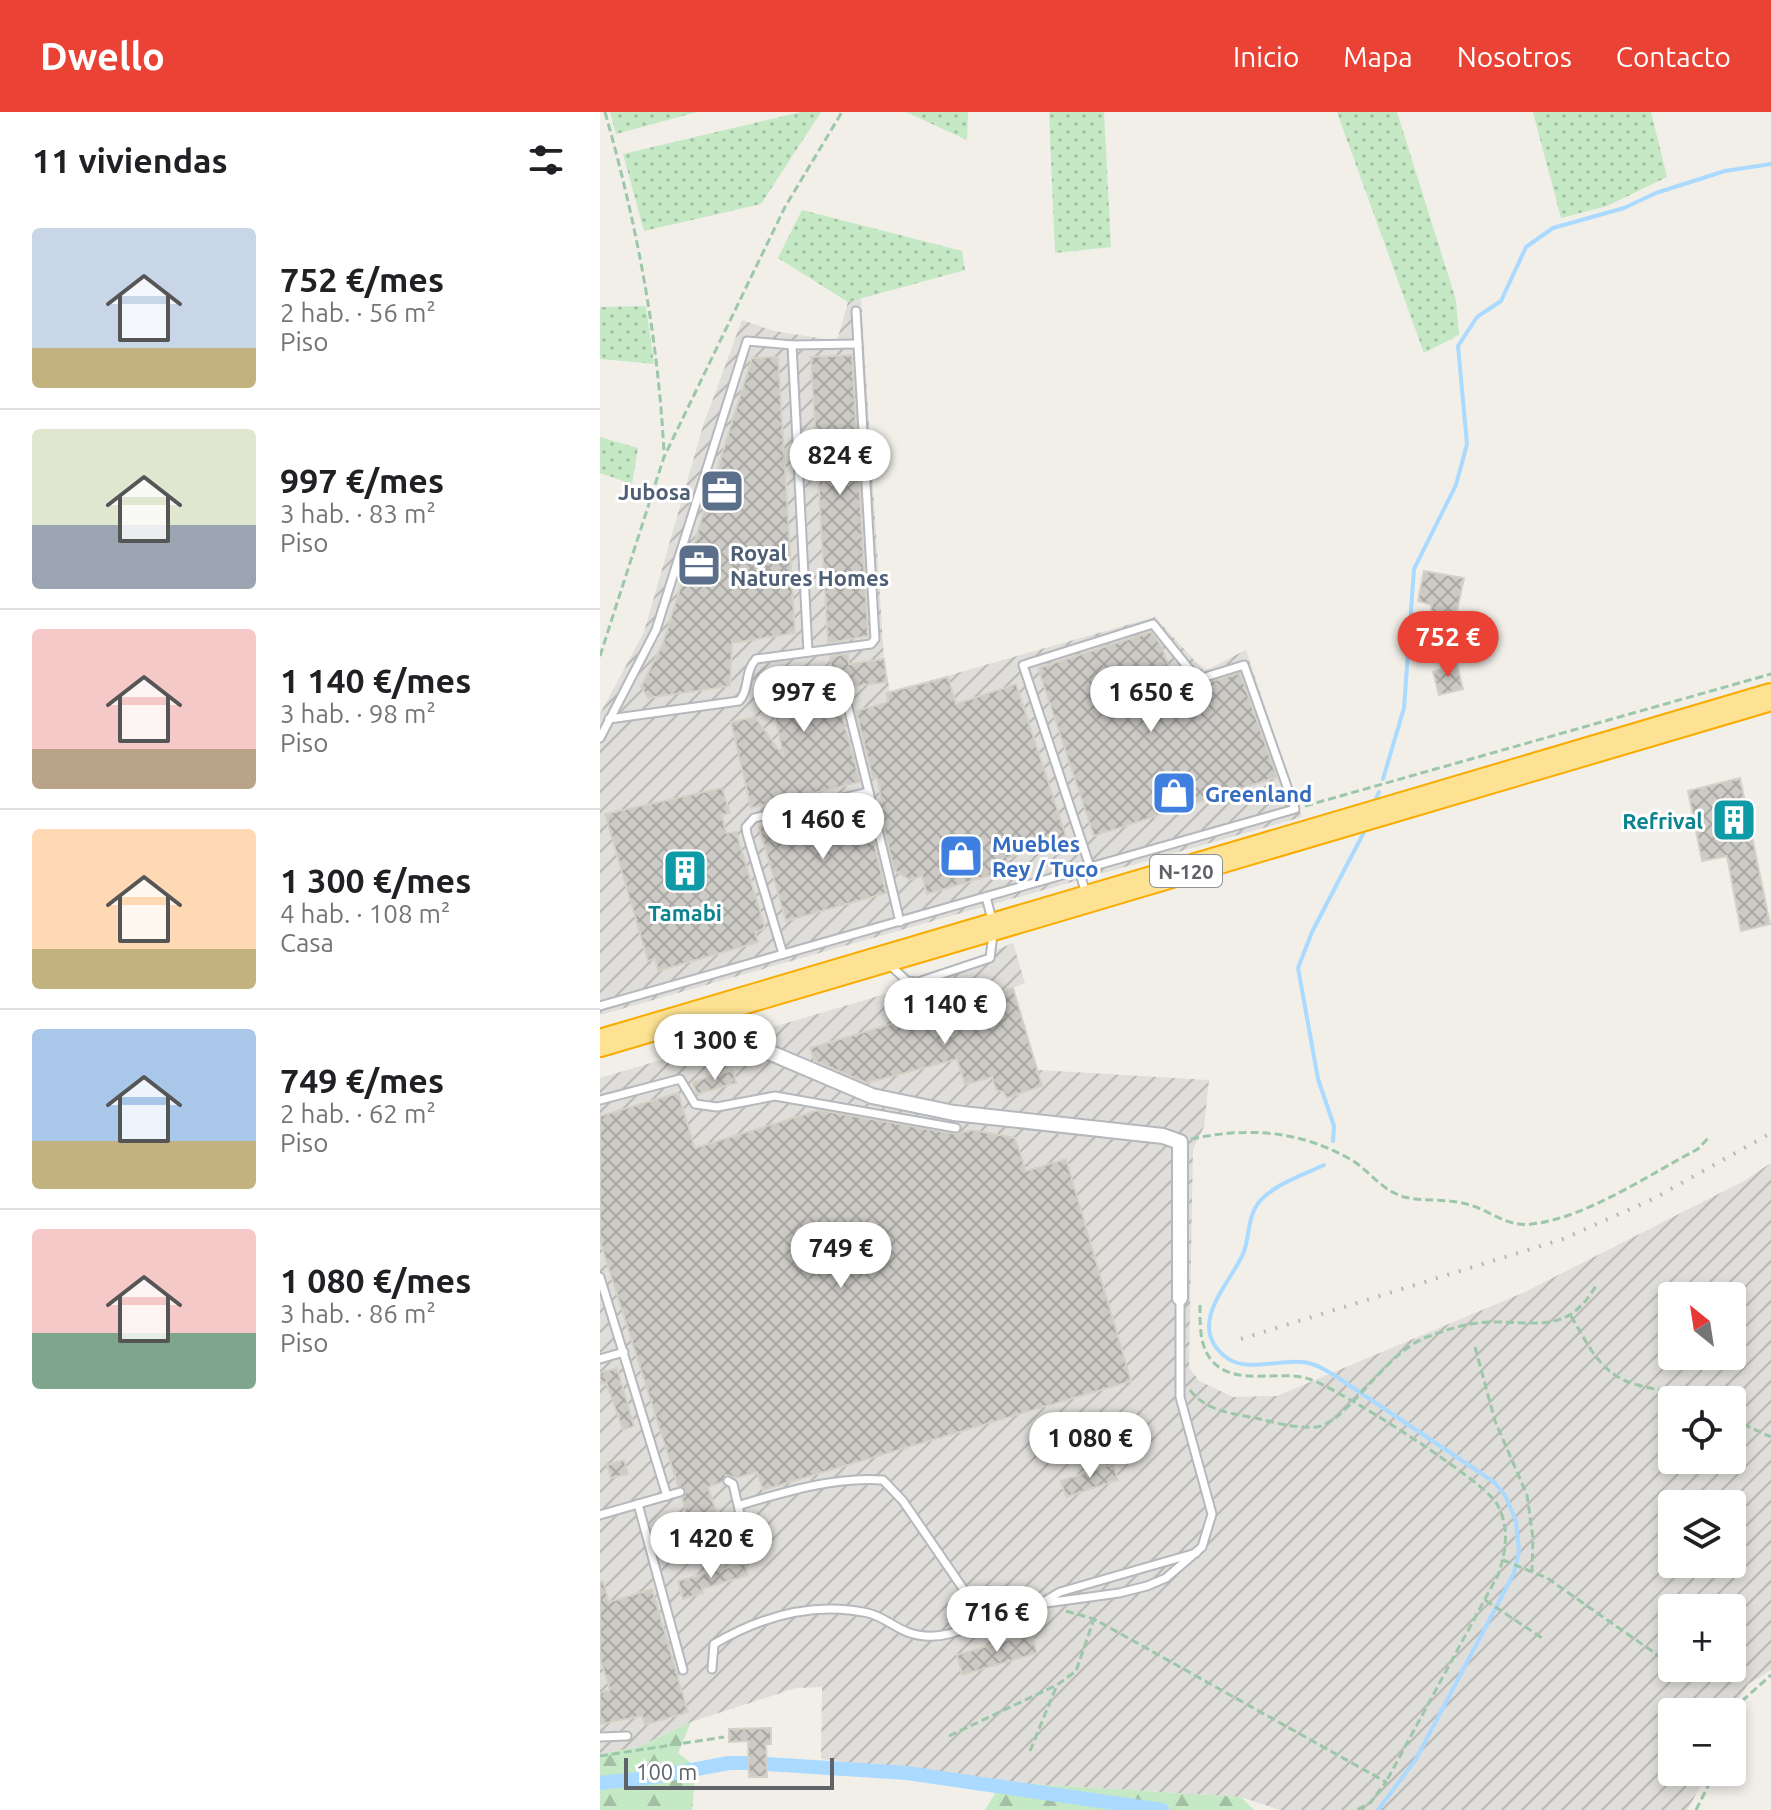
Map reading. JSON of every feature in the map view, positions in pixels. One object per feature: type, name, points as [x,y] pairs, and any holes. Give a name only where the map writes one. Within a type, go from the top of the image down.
[{"type":"highway","name":"N-120","points":[[600,1043],[1771,697]]},
{"type":"street","points":[[710,1012],[731,1036],[872,1096],[954,1113],[1163,1136],[1180,1142],[1180,1298]]},
{"type":"lane","points":[[609,719],[739,701],[745,695],[747,674],[756,659],[871,644],[875,639],[856,311]]},
{"type":"lane","points":[[600,738],[656,630],[747,341],[792,345],[858,344]]},
{"type":"lane","points":[[792,345],[808,652]]},
{"type":"lane","points":[[600,1006],[1295,809],[1248,669],[1244,665],[1202,678],[1194,675],[1153,624],[1023,665],[1090,867]]},
{"type":"lane","points":[[846,699],[900,922]]},
{"type":"lane","points":[[783,954],[747,834],[749,820],[869,792]]},
{"type":"lane","points":[[1079,870],[1087,900]]},
{"type":"lane","points":[[986,897],[994,927]]},
{"type":"lane","points":[[600,1100],[680,1079],[695,1104],[717,1107],[775,1096],[956,1128]]},
{"type":"lane","points":[[600,1277],[667,1496]]},
{"type":"lane","points":[[1039,1604],[1119,1593],[1166,1578],[1196,1553],[1211,1529],[1212,1514],[1177,1375],[1180,1298]]},
{"type":"lane","points":[[600,1359],[624,1352]]},
{"type":"lane","points":[[740,1505],[780,1493],[859,1478],[883,1480],[903,1501],[979,1612],[989,1616],[1011,1615],[1060,1592],[1196,1553]]},
{"type":"lane","points":[[721,1539],[740,1514],[733,1484],[728,1481]]},
{"type":"lane","points":[[600,1515],[680,1492]]},
{"type":"lane","points":[[638,1504],[683,1670]]},
{"type":"lane","points":[[712,1669],[714,1644],[769,1617],[820,1608],[871,1613],[908,1633],[938,1638],[968,1628],[989,1616]]},
{"type":"lane","points":[[600,1737],[627,1736]]},
{"type":"path","points":[[605,112],[641,248],[654,334],[664,457]]},
{"type":"path","points":[[600,656],[664,457],[778,220],[842,112]]},
{"type":"path","points":[[1295,809],[1771,674]]},
{"type":"path","points":[[1180,1142],[1226,1131],[1267,1130],[1303,1138],[1352,1159],[1385,1188],[1406,1197],[1459,1201],[1480,1208],[1502,1222],[1523,1225],[1558,1219],[1593,1203],[1698,1149],[1710,1136]]},
{"type":"path","points":[[1177,1375],[1194,1396],[1227,1413],[1300,1426],[1324,1426],[1337,1419],[1364,1386],[1396,1355],[1421,1339],[1459,1325],[1493,1322],[1525,1325],[1571,1316],[1585,1306],[1597,1284]]},
{"type":"path","points":[[1200,1305],[1204,1348],[1224,1369],[1236,1374],[1307,1378],[1354,1400],[1489,1493],[1503,1520],[1507,1538],[1503,1560],[1485,1600],[1386,1782],[1371,1802],[1357,1810]]},
{"type":"path","points":[[1571,1316],[1591,1352],[1614,1377],[1640,1386],[1658,1388]]},
{"type":"path","points":[[1475,1347],[1495,1421],[1527,1495],[1533,1538],[1532,1572]]},
{"type":"path","points":[[1746,1425],[1771,1437]]},
{"type":"path","points":[[1503,1560],[1532,1572],[1658,1656]]},
{"type":"path","points":[[1485,1600],[1545,1640]]},
{"type":"path","points":[[1039,1604],[1094,1619],[1386,1782]]},
{"type":"path","points":[[949,1736],[1057,1685],[1076,1671],[1094,1619]]},
{"type":"path","points":[[1745,1698],[1771,1675]]},
{"type":"path","points":[[1030,1751],[1057,1685]]},
{"type":"path","points":[[600,1756],[724,1737]]},
{"type":"path","points":[[1696,1810],[1708,1786]]},
{"type":"shaded area","points":[[861,298],[884,659],[890,692],[1155,617],[1204,671],[1246,650],[1302,817],[600,1015],[600,714],[644,632],[703,426],[742,320],[774,331],[837,341],[848,302]]},
{"type":"shaded area","points":[[1013,943],[1025,983],[1013,988],[1038,1070],[1209,1080],[1204,1127],[1193,1149],[1189,1367],[1199,1381],[1233,1397],[1277,1396],[1525,1292],[1744,1181],[1771,1163],[1771,1670],[1748,1684],[1739,1698],[1658,1698],[1658,1786],[1701,1786],[1687,1810],[1280,1810],[1241,1797],[1002,1782],[821,1759],[822,1687],[796,1688],[691,1722],[638,1747],[600,1754],[600,1078],[899,990]]},
{"type":"green space","points":[[610,112],[697,112],[616,134]]},
{"type":"green space","points":[[801,112],[821,112],[761,204],[644,231],[623,154]]},
{"type":"green space","points":[[906,112],[968,112],[967,140]]},
{"type":"green space","points":[[1049,112],[1104,112],[1111,247],[1055,253]]},
{"type":"green space","points":[[1337,112],[1397,112],[1456,300],[1459,335],[1424,353]]},
{"type":"green space","points":[[1533,112],[1651,112],[1667,177],[1607,206],[1561,218]]},
{"type":"green space","points":[[802,210],[962,251],[965,270],[848,302],[778,258]]},
{"type":"green space","points":[[646,306],[654,364],[600,359],[600,307]]},
{"type":"green space","points":[[600,437],[638,448],[632,484],[600,473]]},
{"type":"green space","points":[[691,1722],[678,1753],[696,1767],[692,1810],[600,1810],[600,1754],[638,1747]]},
{"type":"green space","points":[[1002,1782],[1241,1797],[1254,1810],[985,1810]]},
{"type":"building","points":[[852,355],[868,636],[828,643],[811,357]]},
{"type":"building","points":[[778,357],[795,633],[732,643],[730,686],[648,698],[641,687],[663,643],[752,358]]},
{"type":"building","points":[[1424,571],[1464,578],[1450,643],[1425,637],[1432,605],[1418,601]]},
{"type":"building","points":[[1151,632],[1161,645],[1178,691],[1240,673],[1277,777],[1094,836],[1038,668]]},
{"type":"building","points":[[848,654],[849,664],[884,659],[887,682],[835,689],[860,782],[751,808],[731,722],[755,717],[784,757],[772,704],[775,703],[771,674],[831,666],[830,656]]},
{"type":"building","points":[[1456,661],[1463,689],[1439,695],[1433,672],[1442,669],[1441,664]]},
{"type":"building","points":[[948,677],[956,704],[1016,684],[1067,839],[1007,858],[1009,870],[927,894],[922,876],[910,880],[894,870],[878,802],[882,802],[877,778],[873,779],[856,711],[888,702],[886,693]]},
{"type":"building","name":"Refrival","points":[[1740,778],[1770,924],[1741,931],[1727,856],[1702,861],[1688,791]]},
{"type":"building","name":"Tamabi","points":[[722,788],[730,813],[722,815],[726,833],[736,832],[765,928],[755,932],[758,942],[658,971],[655,959],[648,961],[605,814]]},
{"type":"building","points":[[865,805],[886,893],[786,921],[759,827]]},
{"type":"building","points":[[1013,988],[1042,1086],[1007,1098],[1004,1092],[996,1090],[992,1077],[965,1085],[957,1059],[867,1083],[815,1061],[810,1048]]},
{"type":"building","points":[[733,1070],[736,1083],[697,1094],[692,1082]]},
{"type":"building","points":[[678,1093],[695,1148],[819,1110],[955,1134],[972,1130],[1015,1138],[1026,1171],[1066,1159],[1131,1381],[763,1490],[757,1472],[736,1478],[726,1475],[722,1482],[708,1487],[718,1517],[703,1522],[709,1541],[675,1552],[666,1521],[686,1514],[682,1498],[686,1491],[678,1486],[600,1241],[600,1116]]},
{"type":"building","points":[[617,1368],[634,1426],[623,1430],[606,1382],[600,1384],[600,1373]]},
{"type":"building","points":[[624,1460],[628,1474],[611,1478],[607,1465]]},
{"type":"building","points":[[1113,1464],[1118,1480],[1066,1497],[1061,1481]]},
{"type":"building","points":[[745,1563],[748,1575],[702,1589],[703,1593],[683,1599],[678,1581]]},
{"type":"building","points":[[603,1581],[609,1602],[652,1589],[688,1712],[645,1725],[642,1716],[600,1724],[600,1693],[610,1690],[600,1658],[600,1582]]},
{"type":"building","points":[[1031,1633],[1037,1653],[962,1675],[957,1655]]},
{"type":"building","points":[[771,1728],[771,1744],[766,1744],[767,1777],[749,1777],[748,1741],[729,1742],[729,1729]]},
{"type":"waterway","points":[[1383,779],[1404,708],[1414,569],[1456,485],[1467,444],[1458,346],[1477,317],[1501,301],[1526,247],[1553,228],[1624,208],[1656,193],[1725,171],[1771,164]]},
{"type":"waterway","points":[[1375,801],[1379,792]]},
{"type":"waterway","points":[[1333,1141],[1334,1126],[1318,1079],[1298,968],[1312,932],[1364,832]]},
{"type":"waterway","points":[[1324,1165],[1273,1190],[1256,1207],[1243,1254],[1214,1305],[1210,1332],[1215,1346],[1236,1363],[1302,1362],[1320,1367],[1494,1482],[1505,1495],[1516,1521],[1519,1551],[1514,1573],[1416,1759],[1378,1810]]},
{"type":"waterway","points":[[600,1783],[655,1777],[729,1763],[749,1763]]},
{"type":"waterway","points":[[767,1764],[907,1773],[1162,1810]]},
{"type":"railway","points":[[1241,1339],[1563,1239],[1653,1199],[1771,1133]]},
{"type":"place","name":"Jubosa","points":[[722,491]]},
{"type":"place","name":"Royal Natures Homes","points":[[699,565]]},
{"type":"place","name":"Greenland","points":[[1174,793]]},
{"type":"place","name":"Refrival","points":[[1734,820]]},
{"type":"place","name":"Muebles Rey / Tuco","points":[[961,856]]},
{"type":"place","name":"Tamabi","points":[[685,871]]}]
